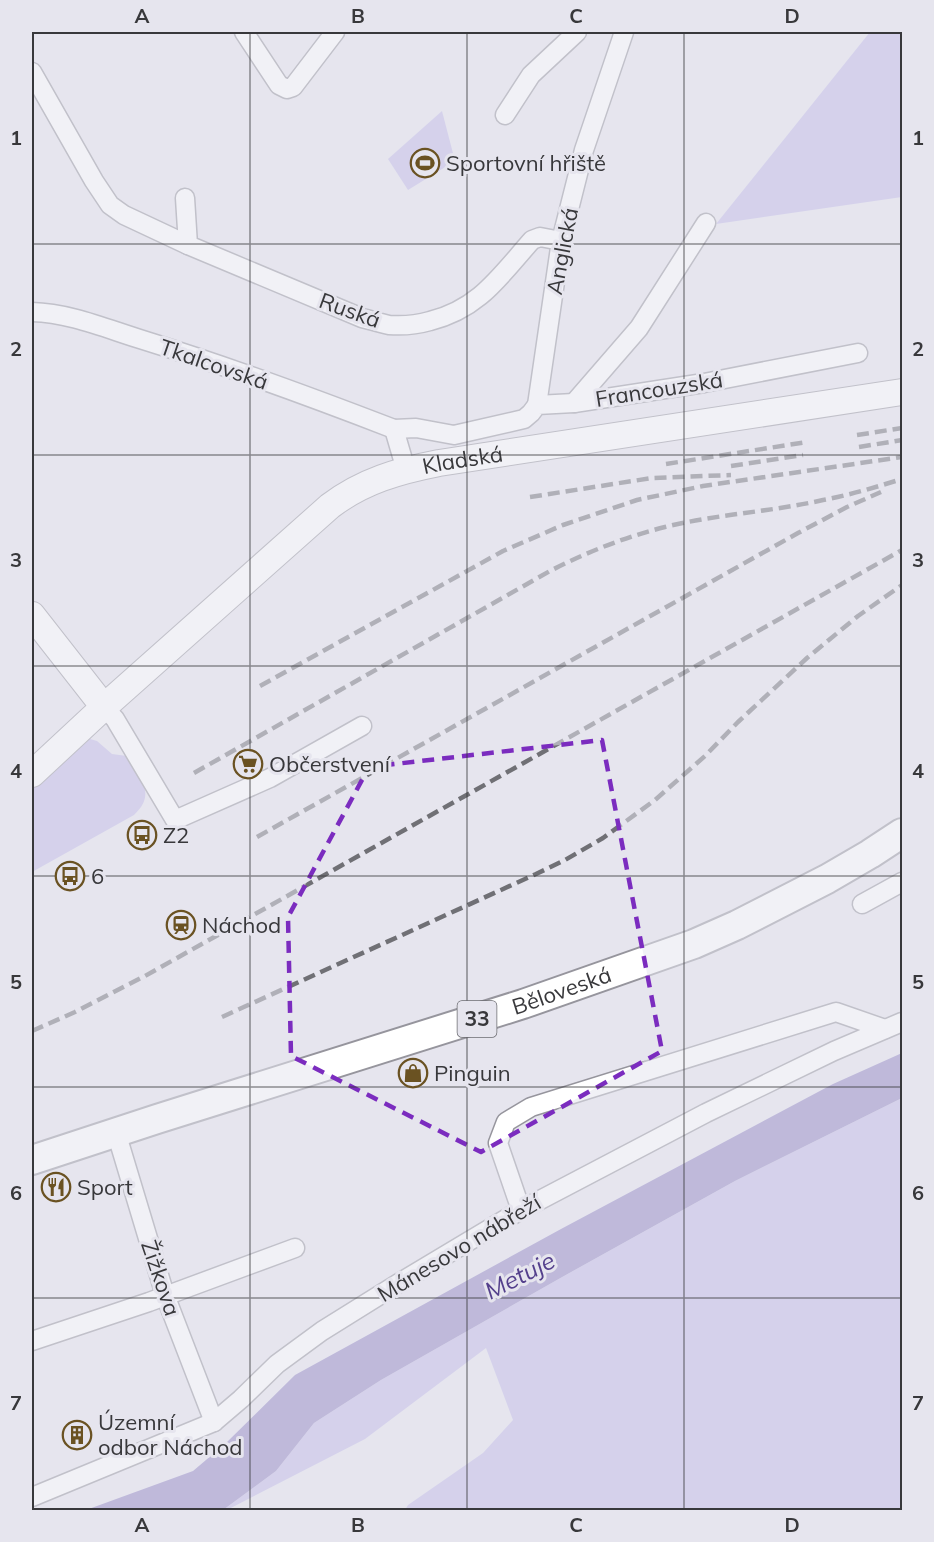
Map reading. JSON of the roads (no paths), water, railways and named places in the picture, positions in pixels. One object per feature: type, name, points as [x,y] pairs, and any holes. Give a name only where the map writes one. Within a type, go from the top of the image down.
[{"type":"main road","name":"Kladská","points":[[32,774],[110,713],[330,506],[370,482],[406,470],[439,463],[903,392]]},
{"type":"main road","points":[[32,615],[110,713]]},
{"type":"main road","name":"Běloveská","points":[[32,1160],[524,1004],[694,944],[827,879],[903,833]]},
{"type":"street","points":[[244,32],[279,85],[287,89],[293,87],[335,32]]},
{"type":"street","points":[[505,114],[531,75],[577,32]]},
{"type":"street","name":"Anglická","points":[[537,405],[561,241],[584,150],[624,32]]},
{"type":"street","name":"Ruská","points":[[32,72],[110,205],[124,215],[188,244],[362,318],[402,325],[443,318],[477,300],[532,240],[540,237],[561,241]]},
{"type":"street","points":[[185,198],[188,244]]},
{"type":"street","name":"Francouzská","points":[[574,404],[639,328],[706,224]]},
{"type":"street","name":"Tkalcovská","points":[[32,312],[78,320],[167,347],[315,398],[394,429],[416,428],[454,435],[524,419],[537,405]]},
{"type":"street","name":"Francouzská","points":[[574,404],[704,383],[858,353]]},
{"type":"street","points":[[537,405],[574,404]]},
{"type":"street","points":[[394,429],[406,470]]},
{"type":"street","points":[[110,713],[170,813],[270,778],[362,726]]},
{"type":"street","points":[[862,904],[903,882]]},
{"type":"street","points":[[521,1210],[498,1143],[506,1122],[531,1107],[836,1012],[885,1029]]},
{"type":"street","name":"Mánesovo nábřeží","points":[[32,1497],[214,1422],[277,1364],[322,1331],[399,1282],[521,1210],[706,1113],[834,1051],[903,1022]]},
{"type":"street","name":"Žižkova","points":[[116,1132],[165,1295],[214,1422]]},
{"type":"street","points":[[32,1341],[149,1302],[296,1248]]},
{"type":"water","name":"Metuje","points":[[902,1053],[902,1098],[735,1181],[381,1380],[314,1423],[276,1471],[223,1510],[86,1510],[193,1471],[226,1443],[295,1375],[561,1229],[833,1084]]},
{"type":"railway","points":[[857,435],[902,428]]},
{"type":"railway","points":[[859,447],[902,440]]},
{"type":"railway","points":[[666,464],[807,442]]},
{"type":"railway","points":[[731,466],[803,455]]},
{"type":"railway","points":[[260,686],[503,551],[563,525],[637,500],[703,486],[902,457]]},
{"type":"railway","points":[[530,497],[652,478],[731,475]]},
{"type":"railway","points":[[194,773],[550,571],[592,551],[665,527],[803,504],[902,479]]},
{"type":"railway","points":[[257,837],[798,533],[881,492]]},
{"type":"railway","points":[[32,1031],[145,976],[902,550]]},
{"type":"railway","points":[[222,1017],[536,874],[603,838],[655,800],[705,756],[807,658],[858,616],[902,585]]},
{"type":"place","name":"Sportovní hřiště","points":[[425,163]]},
{"type":"place","name":"Občerstvení","points":[[248,764]]},
{"type":"place","name":"Z2","points":[[142,835]]},
{"type":"place","name":"6","points":[[70,876]]},
{"type":"place","name":"Náchod","points":[[181,925]]},
{"type":"place","name":"Pinguin","points":[[413,1073]]},
{"type":"place","name":"Sport","points":[[56,1187]]},
{"type":"place","name":"Územní odbor Náchod","points":[[77,1435]]}]
